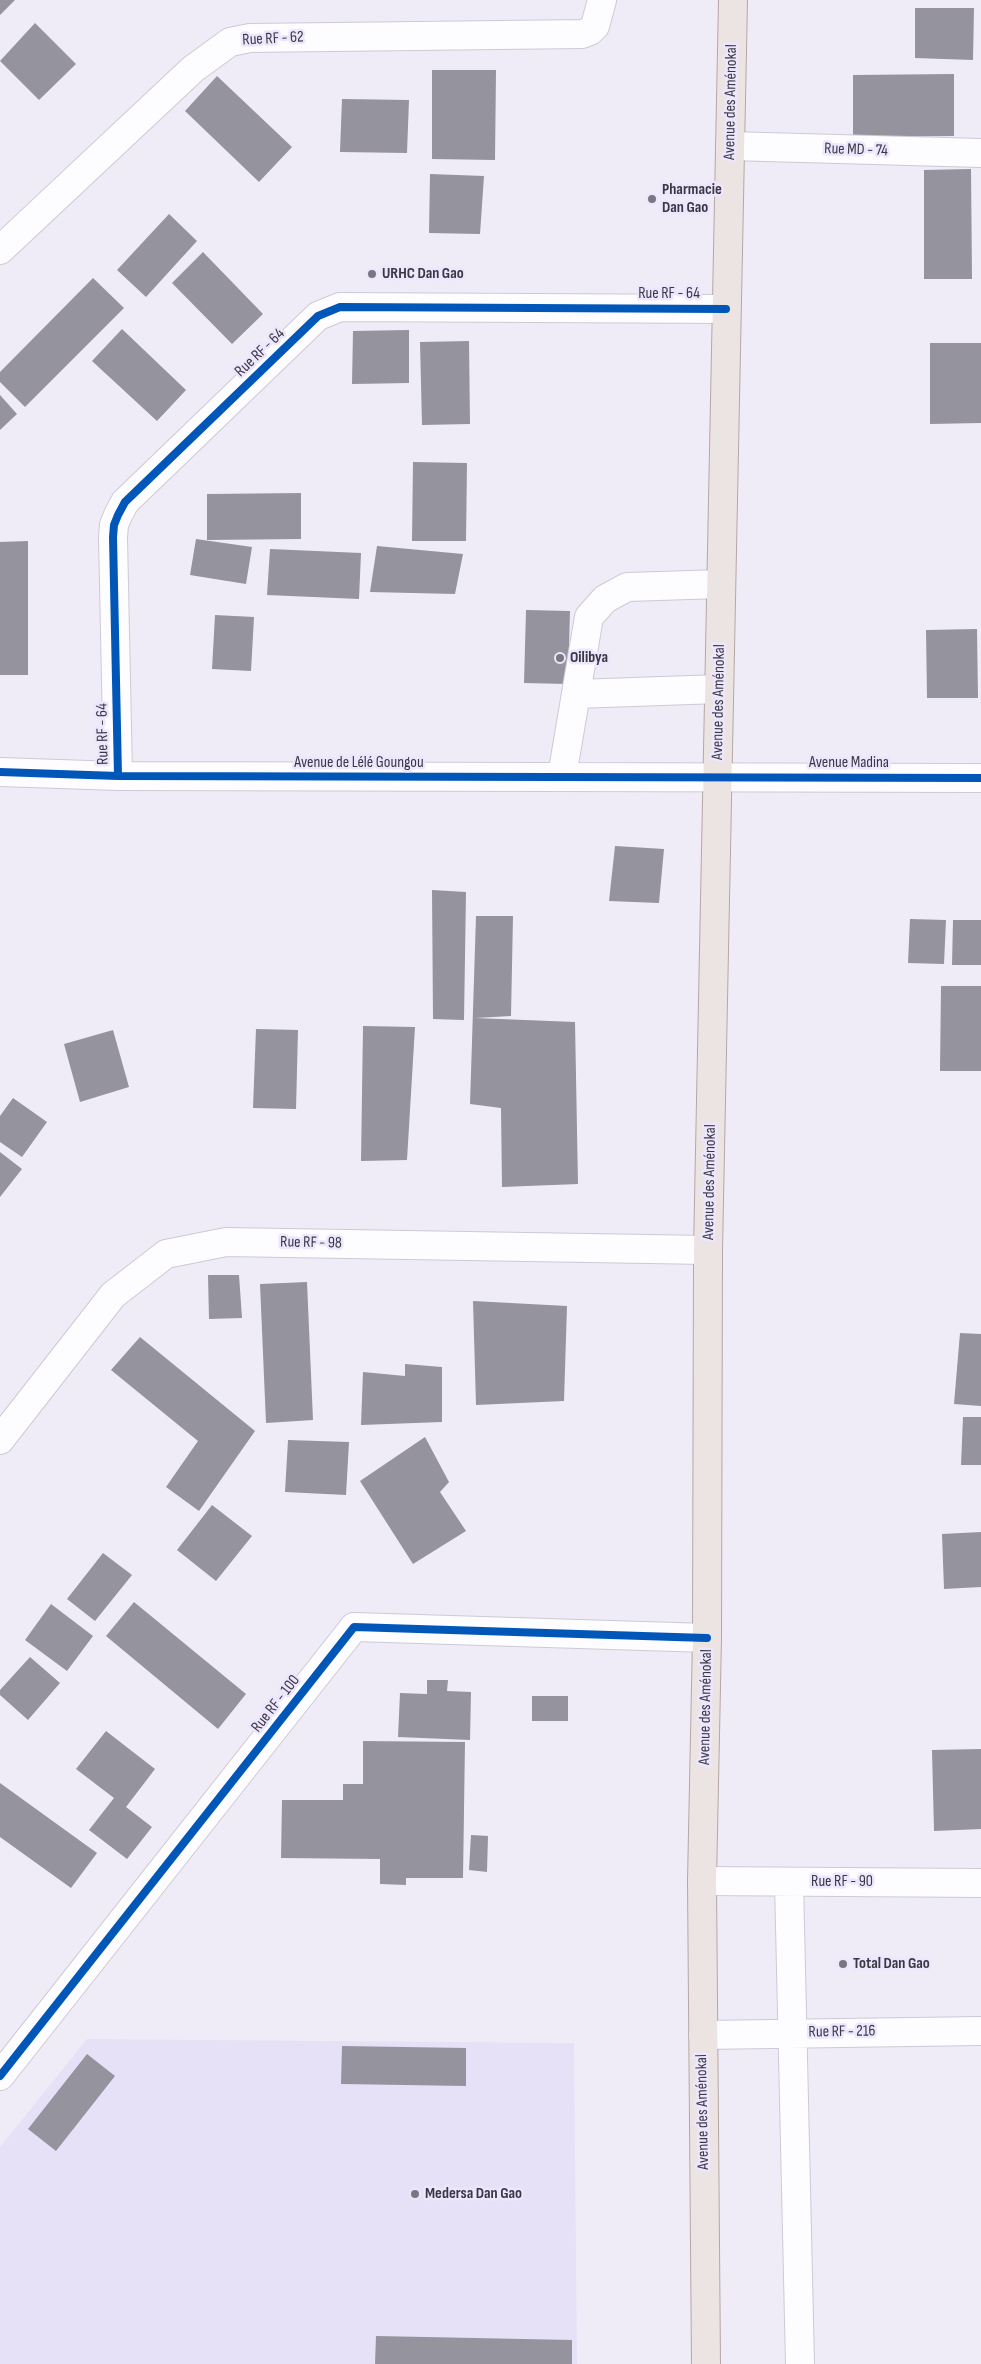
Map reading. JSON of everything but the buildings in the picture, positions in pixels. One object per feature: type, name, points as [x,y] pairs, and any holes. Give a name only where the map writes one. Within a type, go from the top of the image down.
[{"type":"main road","name":"Avenue des Aménokal","points":[[706,2364],[702,1882],[707,1638],[708,1250],[732,0]]},
{"type":"street","name":"Rue RF - 62","points":[[0,250],[193,69],[230,42],[250,38],[582,34],[590,31],[595,26],[602,0]]},
{"type":"street","name":"Rue MD - 74","points":[[730,146],[981,153]]},
{"type":"street","name":"Rue RF - 64","points":[[118,776],[113,537],[114,525],[118,515],[125,502],[318,316],[340,307],[726,308]]},
{"type":"street","points":[[562,776],[589,617],[605,599],[627,587],[721,584]]},
{"type":"street","points":[[576,694],[719,689]]},
{"type":"street","name":"Avenue de Lélé Goungou","points":[[0,772],[118,776],[718,776]]},
{"type":"street","name":"Avenue Madina","points":[[718,776],[981,778]]},
{"type":"street","name":"Rue RF - 98","points":[[0,1440],[113,1296],[166,1254],[226,1242],[708,1250]]},
{"type":"street","name":"Rue RF - 100","points":[[0,2076],[354,1627],[707,1638]]},
{"type":"street","name":"Rue RF - 90","points":[[702,1882],[981,1883]]},
{"type":"street","points":[[789,1882],[800,2364]]},
{"type":"street","name":"Rue RF - 216","points":[[703,2034],[981,2031]]},
{"type":"shaded area","points":[[87,2039],[574,2043],[577,2364],[0,2364],[0,2147]]},
{"type":"cycle path","points":[[118,776],[113,537],[114,525],[118,515],[125,502],[318,316],[340,307],[726,309]]},
{"type":"cycle path","points":[[0,772],[118,776],[981,778]]},
{"type":"cycle path","points":[[0,2076],[354,1627],[707,1638]]},
{"type":"place","name":"Pharmacie Dan Gao","points":[[652,199]]},
{"type":"place","name":"URHC Dan Gao","points":[[372,274]]},
{"type":"place","name":"Oilibya","points":[[560,658]]},
{"type":"place","name":"Total Dan Gao","points":[[843,1964]]},
{"type":"place","name":"Medersa Dan Gao","points":[[415,2194]]}]
